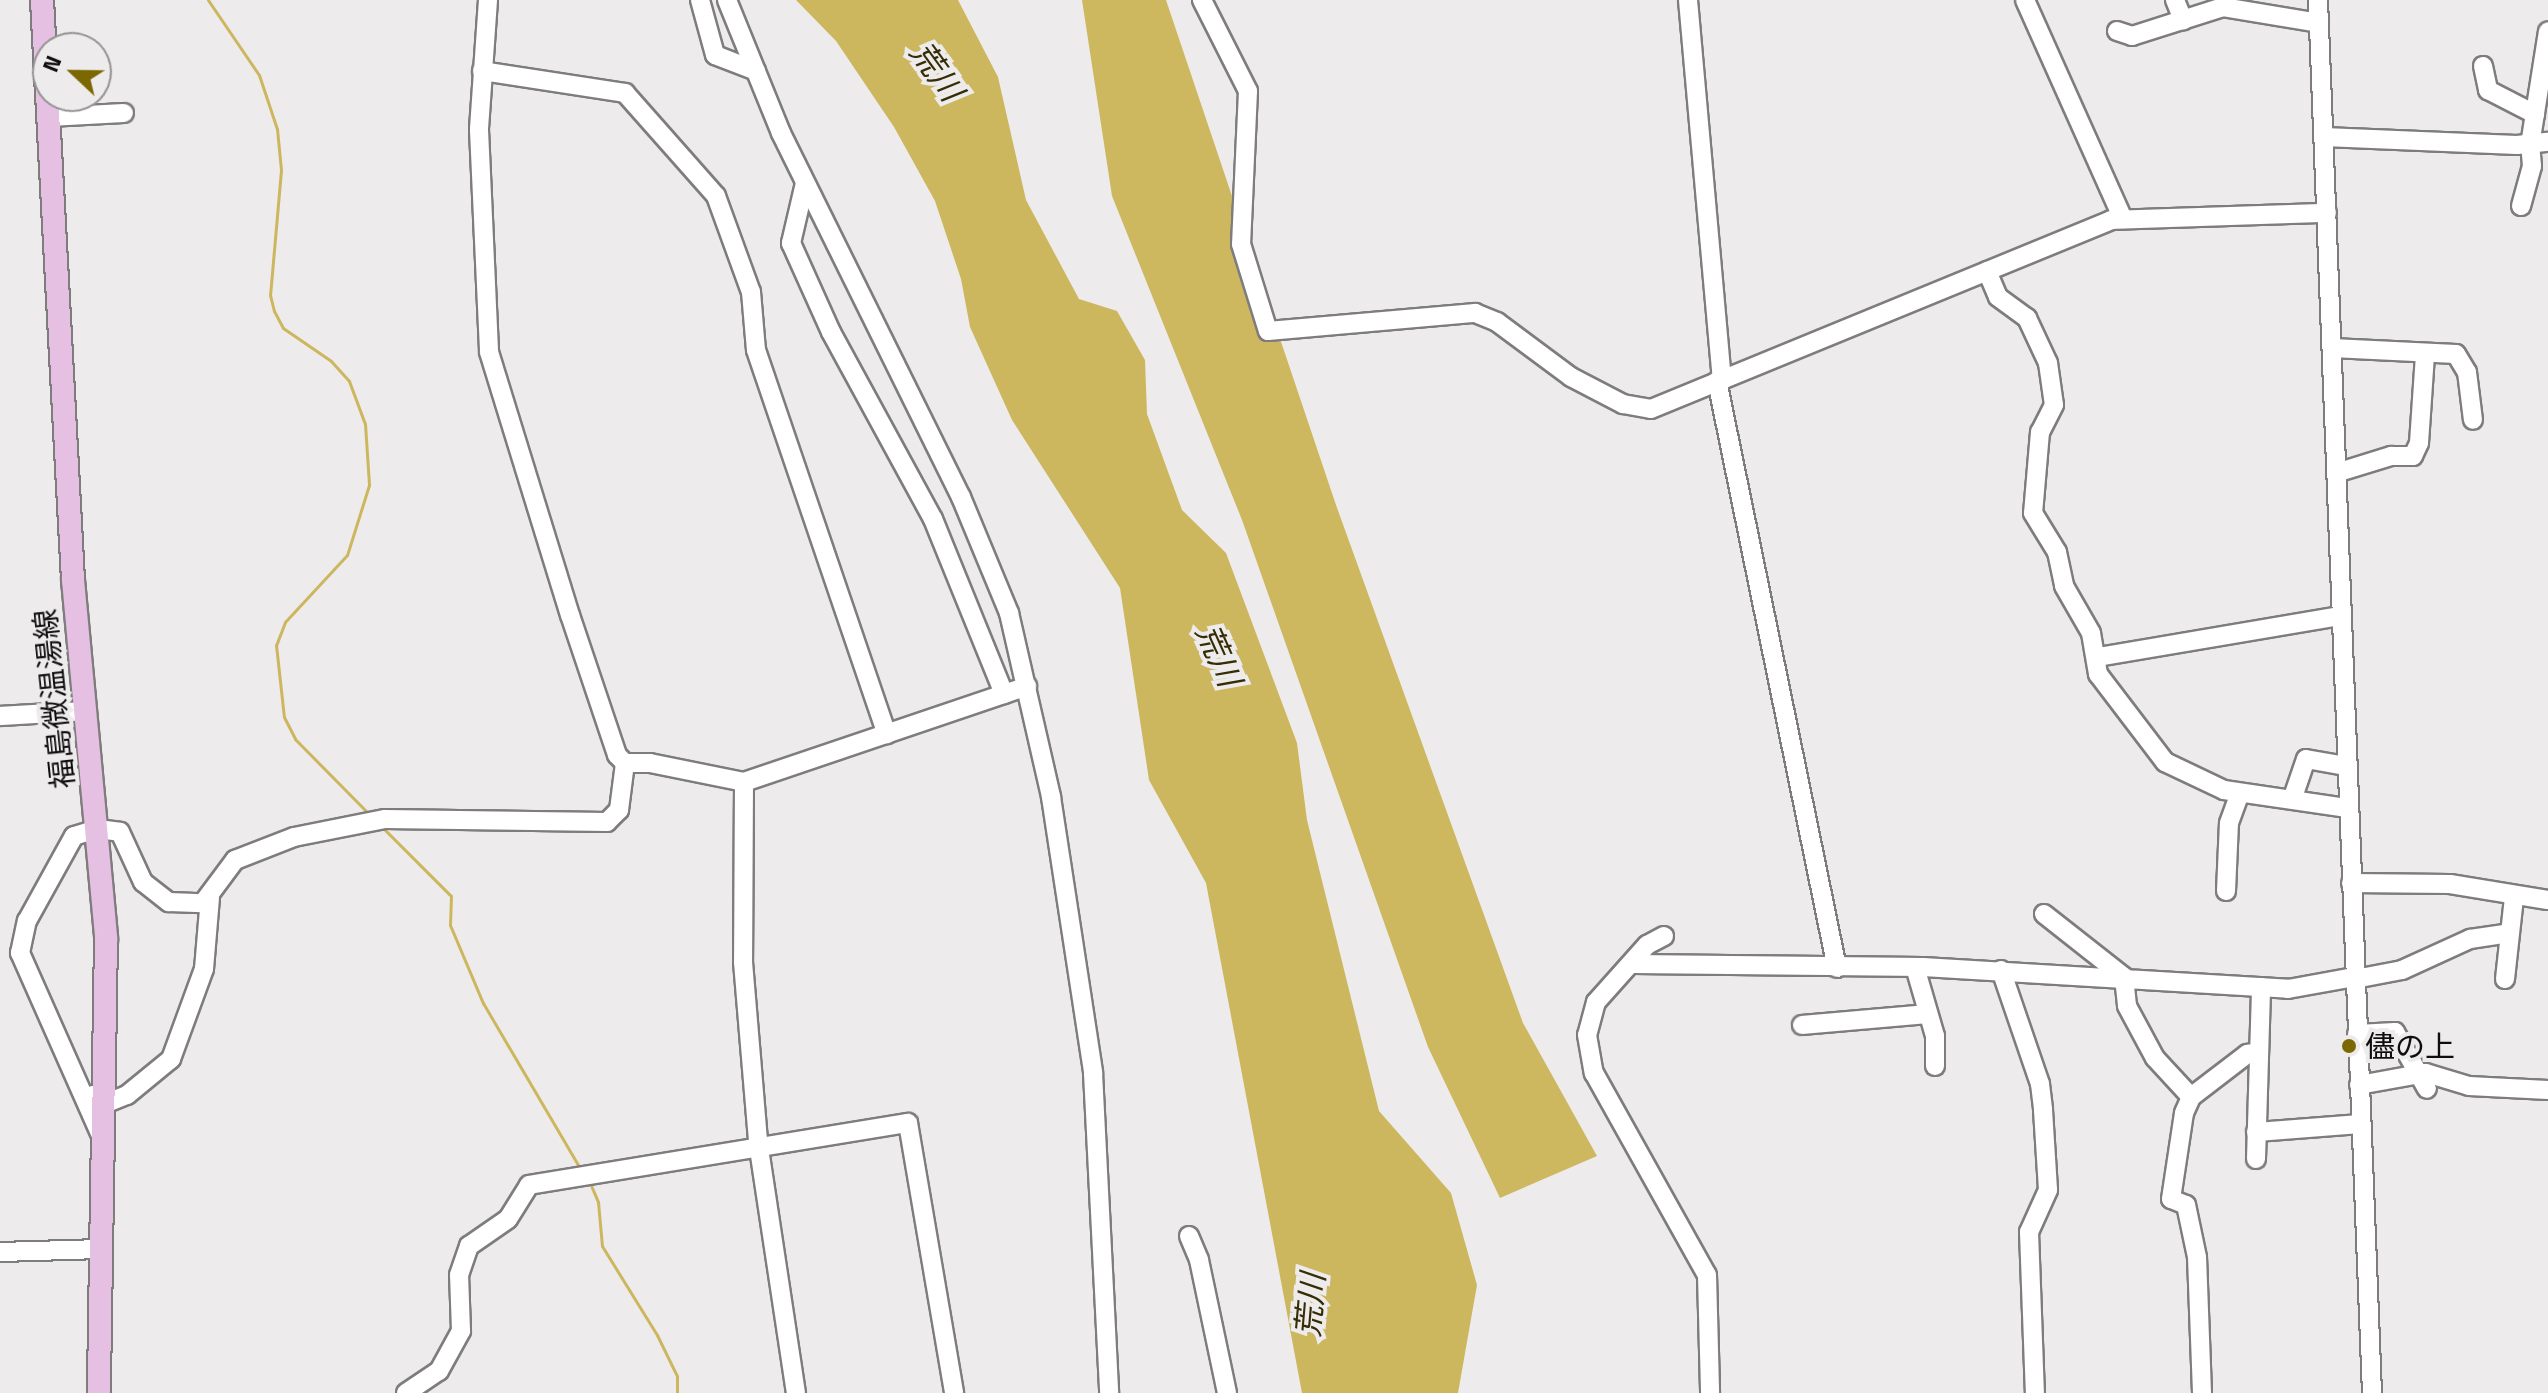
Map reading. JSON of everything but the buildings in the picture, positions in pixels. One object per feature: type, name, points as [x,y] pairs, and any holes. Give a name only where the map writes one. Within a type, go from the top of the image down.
[{"type":"main road","name":"福島微温湯線","points":[[42,0],[85,711],[106,938],[107,1103],[100,1393]]},
{"type":"street","points":[[488,0],[482,71],[483,274],[495,383],[617,755],[625,763],[650,763],[744,782],[1027,686]]},
{"type":"street","points":[[700,0],[715,55],[756,71]]},
{"type":"street","points":[[727,0],[805,183],[966,508],[1009,613],[1062,861],[1093,1073],[1109,1393]]},
{"type":"street","points":[[1202,0],[1248,91],[1241,244],[1268,331],[1475,313],[1497,322],[1571,377],[1623,404],[1651,409],[1987,271],[2123,219],[2327,213]]},
{"type":"street","points":[[1688,0],[1719,380],[1837,968]]},
{"type":"street","points":[[2025,0],[2123,219]]},
{"type":"street","points":[[2175,0],[2183,20]]},
{"type":"street","points":[[2318,0],[2372,1393]]},
{"type":"street","points":[[2117,31],[2132,36],[2204,10],[2241,7],[2319,23]]},
{"type":"street","points":[[2521,206],[2539,143],[2535,114],[2548,31]]},
{"type":"street","points":[[2483,66],[2488,90],[2535,114]]},
{"type":"street","points":[[482,71],[625,93],[716,196],[751,292],[756,350],[887,734]]},
{"type":"street","points":[[49,117],[124,113]]},
{"type":"street","points":[[2324,137],[2539,143]]},
{"type":"street","points":[[805,183],[791,243],[831,332],[933,519],[1004,694]]},
{"type":"street","points":[[1987,271],[1998,297],[2027,318],[2048,363],[2054,405],[2040,432],[2033,513],[2057,552],[2064,586],[2091,633],[2098,657],[2098,674],[2165,762],[2240,793],[2293,797],[2348,808]]},
{"type":"street","points":[[2332,348],[2456,354],[2462,359],[2473,420]]},
{"type":"street","points":[[2336,473],[2391,456],[2413,456],[2419,443],[2425,354]]},
{"type":"street","points":[[2098,657],[2341,616]]},
{"type":"street","points":[[0,716],[85,711]]},
{"type":"street","points":[[2293,797],[2306,759],[2346,766]]},
{"type":"street","points":[[84,1089],[107,1103],[156,1074],[181,1039],[204,969],[210,898],[223,873],[247,852],[362,821],[613,821],[625,763]]},
{"type":"street","points":[[744,782],[743,962],[758,1145],[796,1393]]},
{"type":"street","points":[[2226,891],[2229,823],[2240,793]]},
{"type":"street","points":[[106,1145],[84,1089],[20,953],[20,941],[74,836],[97,829],[120,832],[143,882],[169,902],[210,898]]},
{"type":"street","points":[[2351,883],[2450,884],[2514,897],[2548,900]]},
{"type":"street","points":[[2505,979],[2514,897]]},
{"type":"street","points":[[2044,914],[2124,977],[2127,1006],[2155,1058],[2191,1097]]},
{"type":"street","points":[[1634,964],[2001,970],[2309,988],[2402,970],[2470,939],[2510,933]]},
{"type":"street","points":[[1664,936],[1647,945],[1634,964],[1596,1002],[1587,1035],[1594,1073],[1707,1275],[1710,1393]]},
{"type":"street","points":[[1915,967],[1928,1014],[1935,1066]]},
{"type":"street","points":[[2001,970],[2040,1084],[2043,1110],[2048,1190],[2029,1232],[2035,1393]]},
{"type":"street","points":[[2256,1159],[2261,987]]},
{"type":"street","points":[[1802,1025],[1928,1014]]},
{"type":"street","points":[[2357,1034],[2395,1032],[2423,1081]]},
{"type":"street","points":[[2202,1393],[2197,1257],[2186,1205],[2171,1199],[2191,1097],[2247,1054],[2258,1052]]},
{"type":"street","points":[[2359,1085],[2423,1081],[2548,1090]]},
{"type":"street","points":[[2256,1132],[2361,1124]]},
{"type":"street","points":[[406,1393],[439,1371],[461,1331],[459,1275],[469,1246],[508,1219],[529,1185],[758,1145],[912,1126],[954,1393]]},
{"type":"street","points":[[1189,1236],[1199,1260],[1227,1393]]},
{"type":"street","points":[[0,1252],[102,1249]]},
{"type":"shaded area","points":[[1082,0],[1166,0],[1336,505],[1523,1023],[1597,1156],[1500,1198],[1428,1047],[1242,520],[1112,196]]},
{"type":"water","name":"荒川","points":[[796,0],[958,0],[998,77],[1026,200],[1079,299],[1117,311],[1145,360],[1147,414],[1182,510],[1226,553],[1297,743],[1307,820],[1379,1111],[1451,1193],[1477,1285],[1458,1393],[1302,1393],[1206,883],[1149,780],[1120,588],[1012,420],[970,327],[961,279],[935,201],[894,127],[836,41]]},
{"type":"waterway","points":[[208,0],[259,75],[277,129],[281,170],[270,295],[274,311],[283,328],[331,361],[349,381],[365,424],[369,485],[347,555],[285,622],[276,645],[284,717],[295,739],[369,814]]},
{"type":"waterway","points":[[383,828],[451,896],[450,925],[483,1003],[581,1170]]},
{"type":"waterway","points":[[590,1183],[598,1202],[602,1246],[657,1335],[677,1376],[677,1393]]},
{"type":"place","name":"儘の上","points":[[2349,1046]]}]
